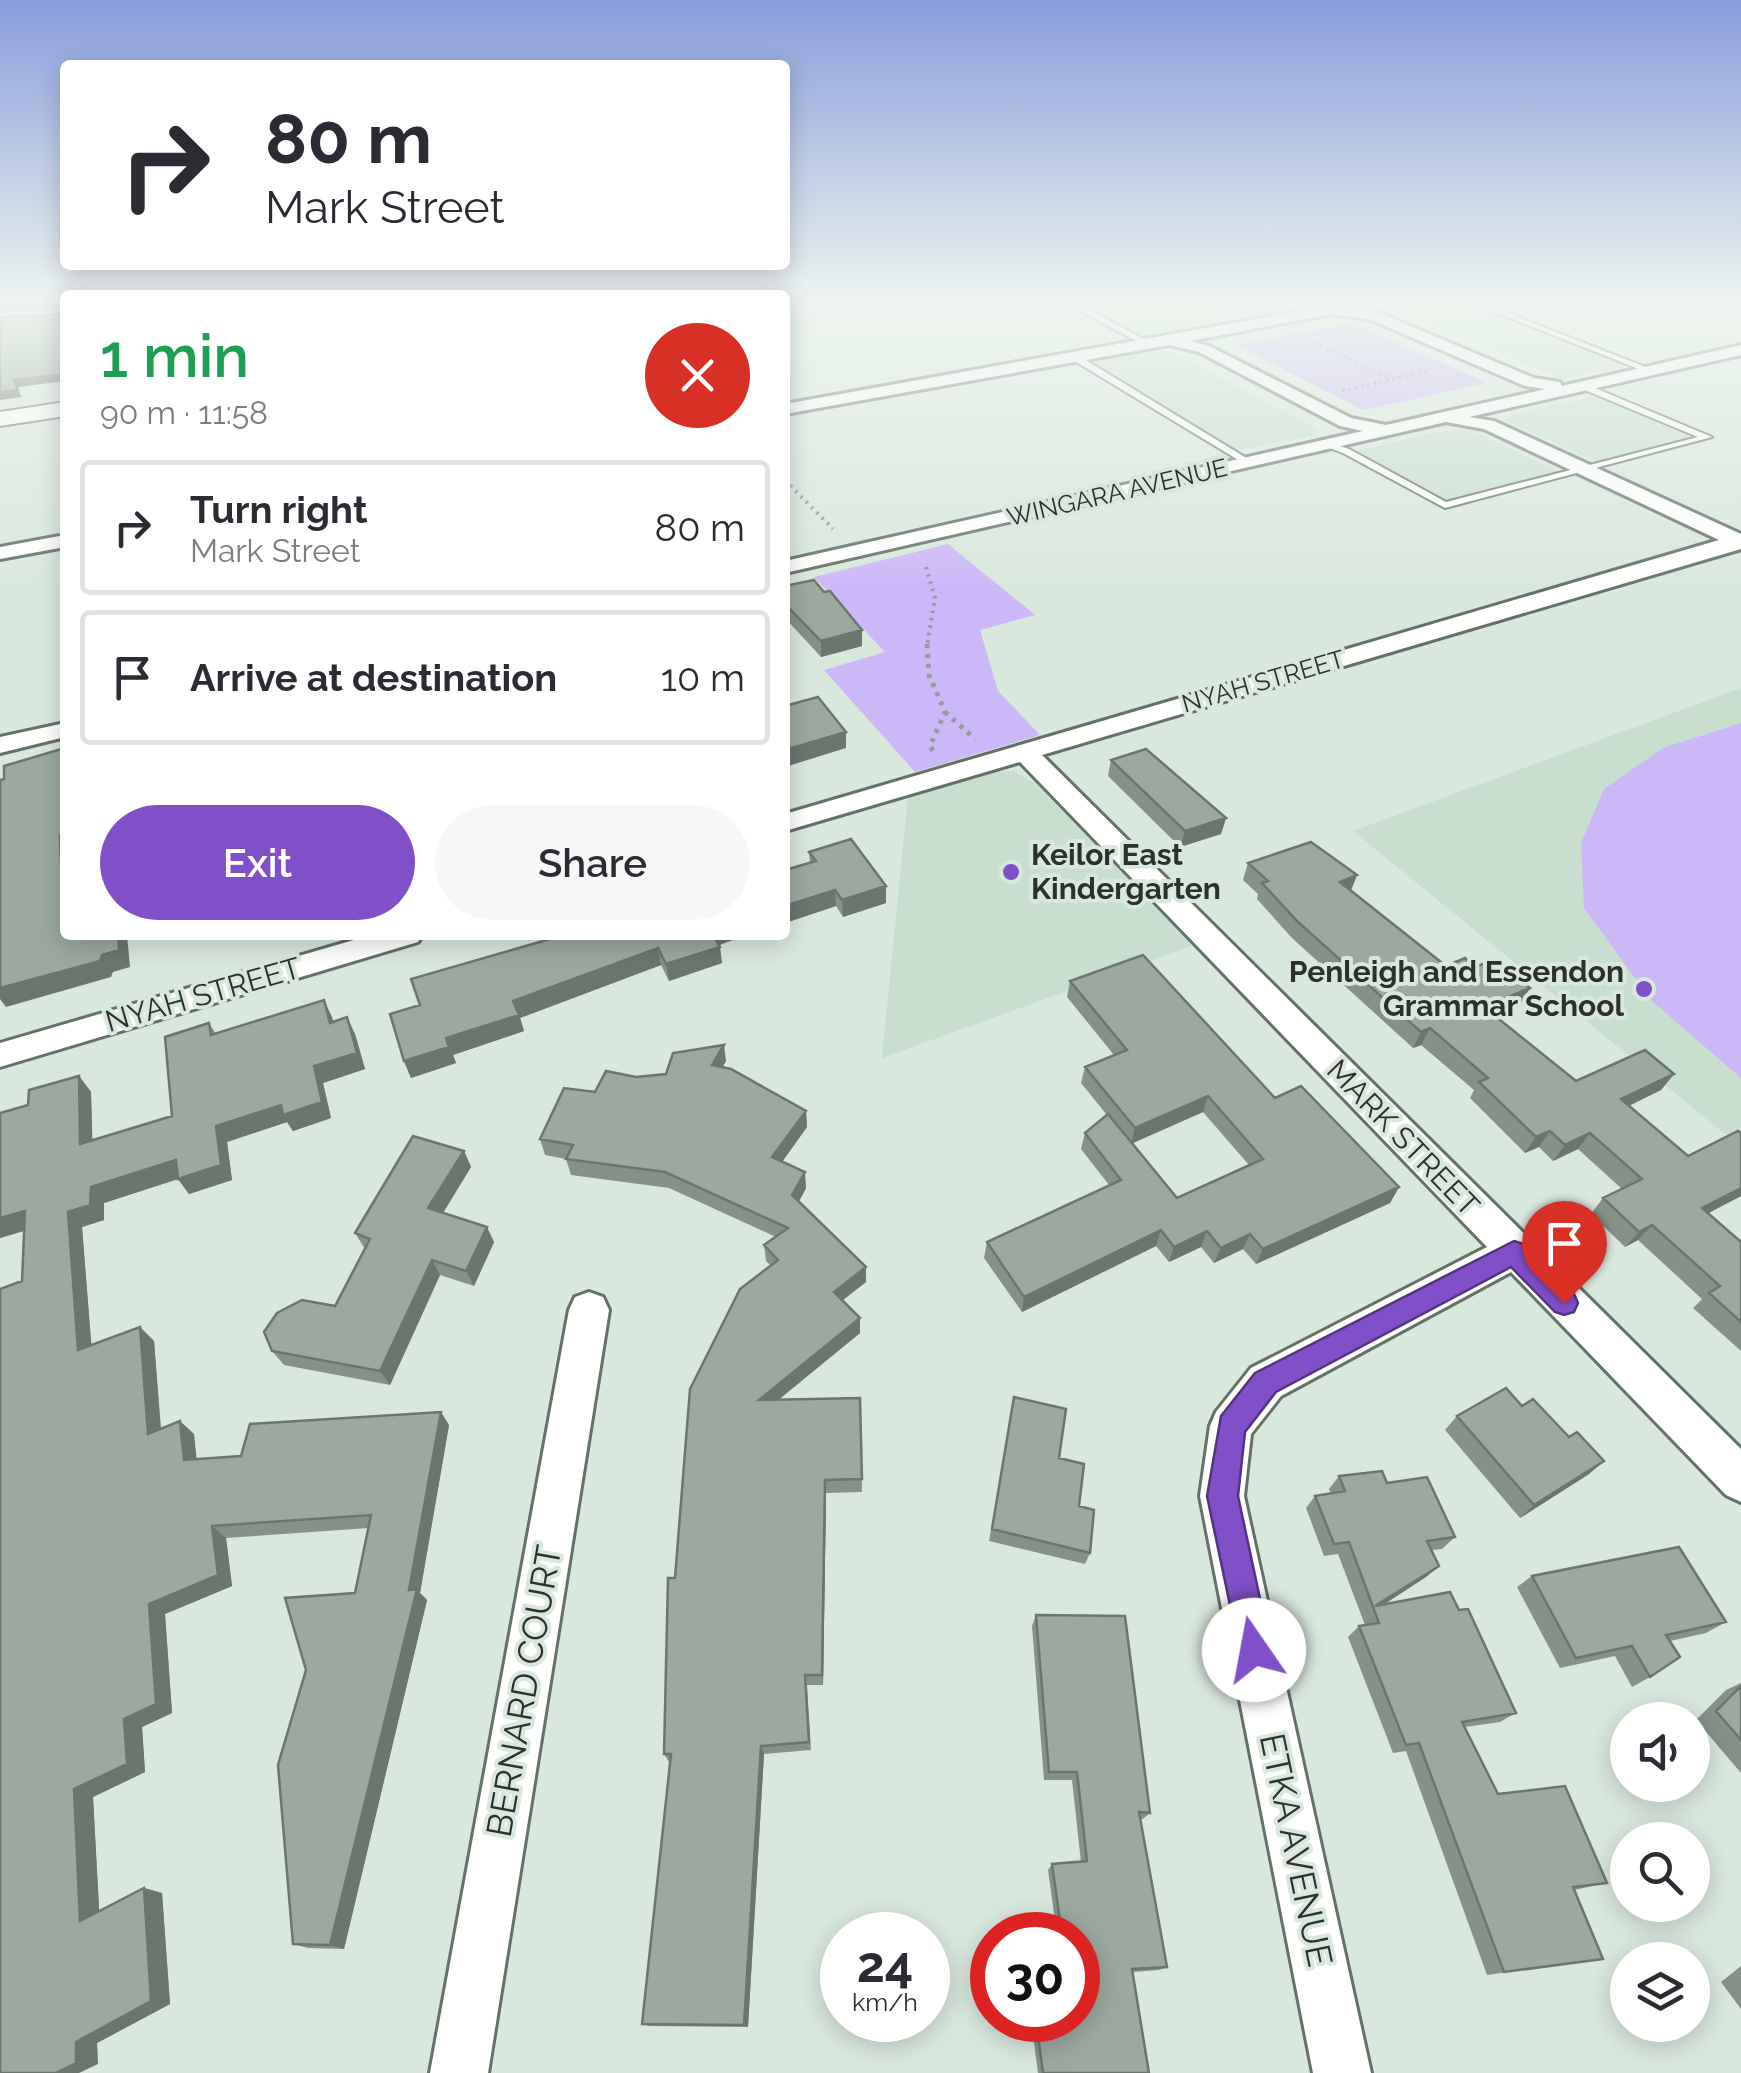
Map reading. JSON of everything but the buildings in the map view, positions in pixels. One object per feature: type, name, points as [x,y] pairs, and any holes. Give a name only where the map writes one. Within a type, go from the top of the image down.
[{"type":"main road","points":[[0,419],[60,410]]},
{"type":"street","points":[[790,408],[838,400]]},
{"type":"street","points":[[1306,400],[1346,422],[1384,429]]},
{"type":"street","points":[[1512,400],[1486,415],[1580,468],[1740,542]]},
{"type":"street","name":"WINGARA AVENUE","points":[[790,566],[1384,429],[1438,418],[1486,415]]},
{"type":"street","points":[[1324,444],[1348,430],[1346,422]]},
{"type":"street","points":[[0,553],[60,542]]},
{"type":"street","name":"NYAH STREET","points":[[790,822],[1740,542]]},
{"type":"street","points":[[0,745],[60,731]]},
{"type":"street","name":"MARK STREET","points":[[1024,751],[1741,1480]]},
{"type":"street","name":"NYAH STREET","points":[[0,1055],[390,940]]},
{"type":"street","name":"ETKA AVENUE","points":[[1342,2073],[1222,1496],[1231,1426],[1266,1382],[1514,1252]]},
{"type":"street","name":"BERNARD COURT","points":[[458,2073],[589,1310]]},
{"type":"lane","points":[[1145,400],[1248,462]]},
{"type":"lane","points":[[1324,444],[1346,451],[1445,505],[1708,436],[1617,400]]},
{"type":"path","points":[[790,485],[844,540]]},
{"type":"path","points":[[926,567],[936,581],[935,615],[926,653],[932,684],[945,712],[980,743]]},
{"type":"path","points":[[936,756],[930,746],[945,712]]},
{"type":"shaded area","points":[[1137,400],[1262,400],[1319,434],[1227,453]]},
{"type":"shaded area","points":[[1343,400],[1410,400],[1363,410]]},
{"type":"shaded area","points":[[1579,400],[1624,400],[1718,438],[1606,466],[1507,421],[1508,416]]},
{"type":"shaded area","points":[[1448,430],[1470,430],[1568,476],[1445,508],[1344,453]]},
{"type":"shaded area","points":[[948,544],[1035,615],[980,630],[998,691],[1040,735],[915,772],[824,670],[885,652],[814,577]]},
{"type":"shaded area","name":"Penleigh and Essendon Grammar School","points":[[1741,688],[1741,1147],[1353,831]]},
{"type":"shaded area","points":[[1741,723],[1741,1078],[1651,1000],[1584,908],[1581,843],[1604,789],[1663,748]]},
{"type":"shaded area","name":"Keilor East Kindergarten","points":[[1013,771],[1036,784],[1192,946],[882,1058],[908,797],[984,773]]},
{"type":"place","name":"Keilor East Kindergarten","points":[[1011,872]]},
{"type":"place","name":"Penleigh and Essendon Grammar School","points":[[1644,989]]},
{"type":"route","points":[[1254,1650],[1222,1496],[1231,1426],[1266,1382],[1514,1252],[1564,1303]]}]
